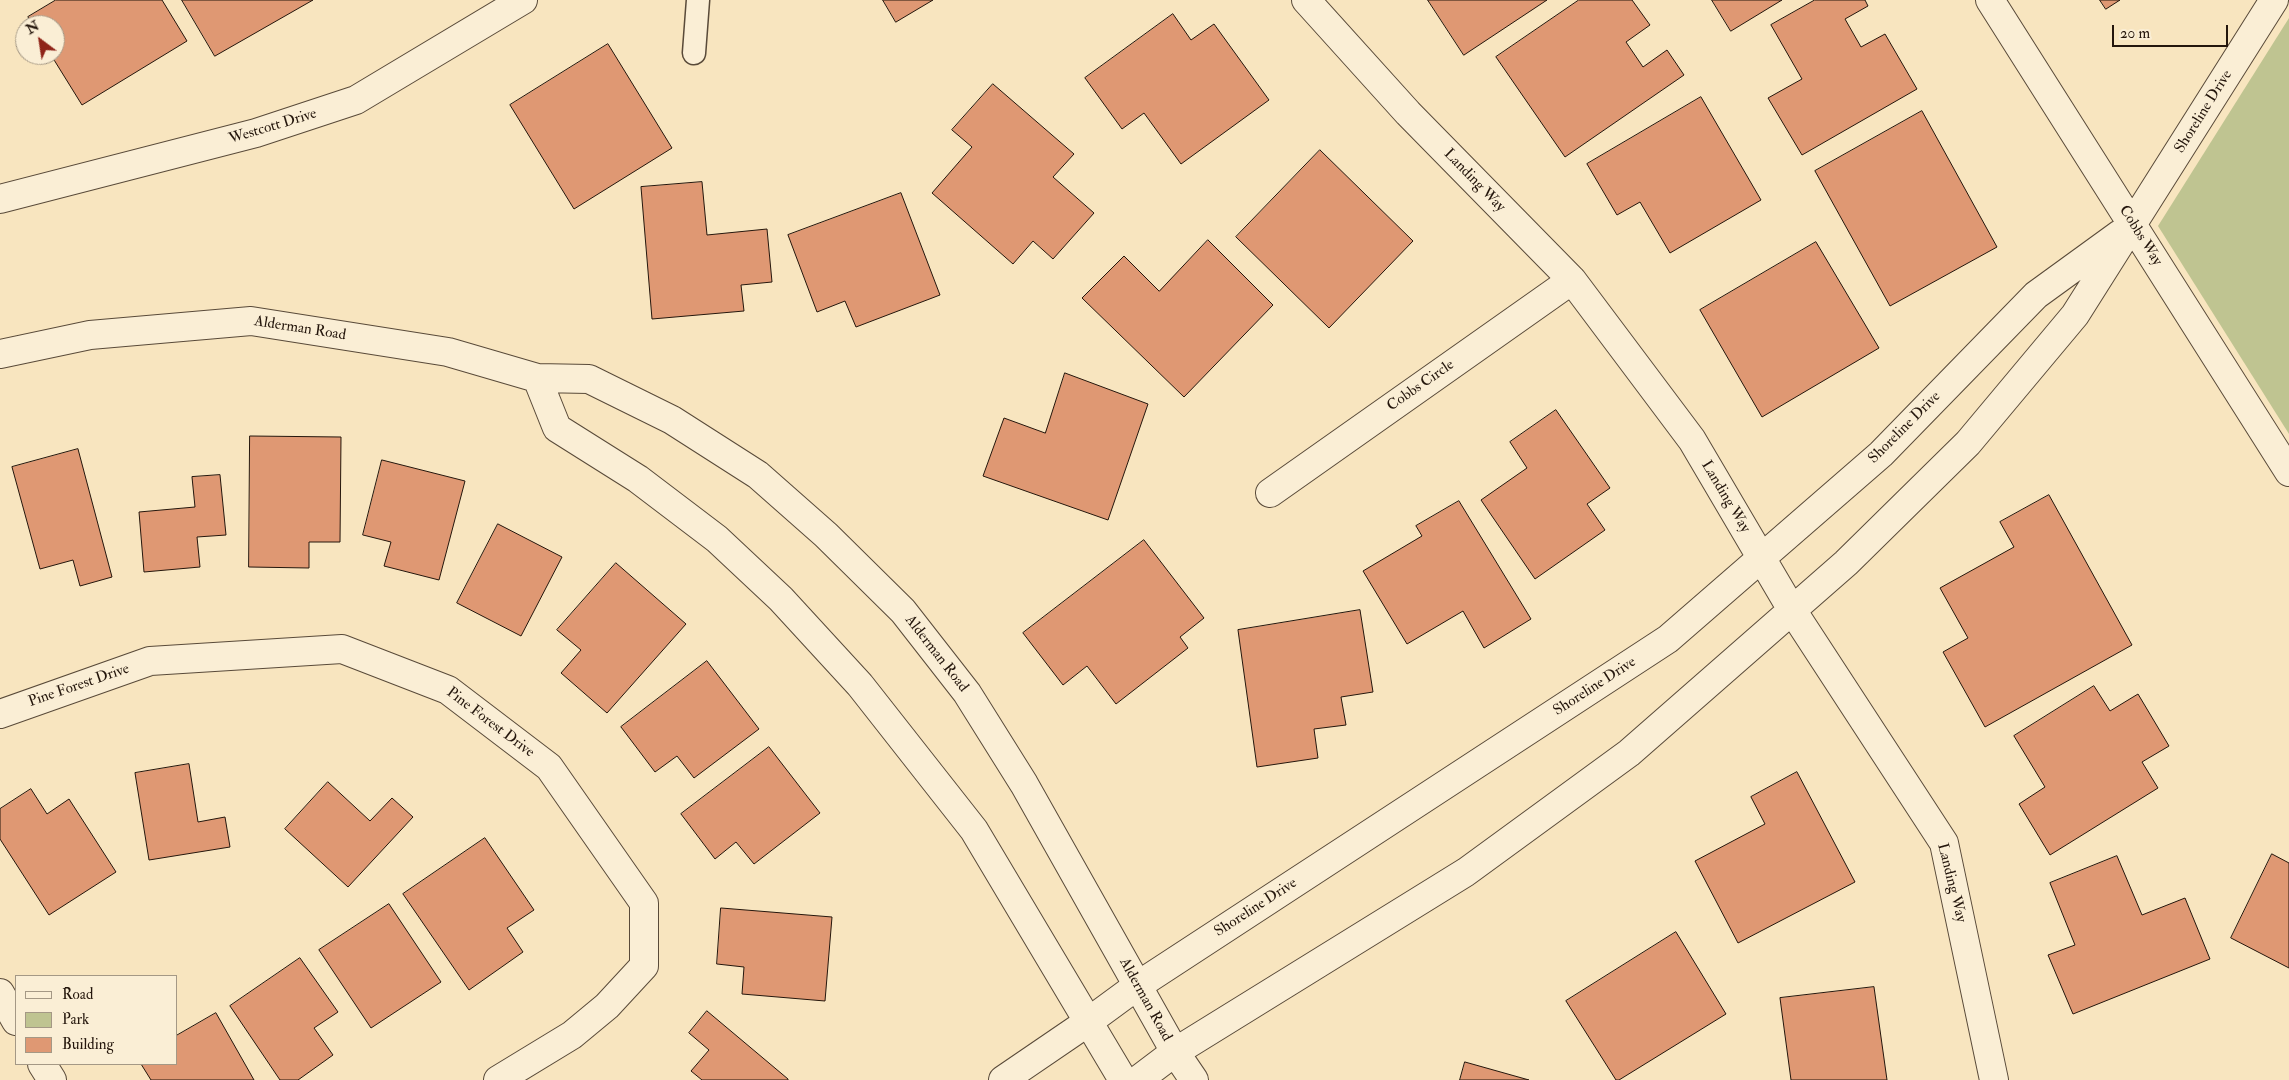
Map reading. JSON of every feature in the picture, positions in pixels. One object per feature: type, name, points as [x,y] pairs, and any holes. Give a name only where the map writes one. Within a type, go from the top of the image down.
[{"type":"street","name":"Westcott Drive","points":[[0,199],[256,134],[356,100],[523,0]]},
{"type":"street","name":"Landing Way","points":[[1306,0],[1408,113],[1572,280],[1692,440],[1792,610],[1944,843],[1994,1080]]},
{"type":"street","name":"Cobbs Way","points":[[1990,0],[2289,472]]},
{"type":"street","name":"Shoreline Drive","points":[[1138,1080],[1175,1052],[1466,872],[1629,753],[1846,563],[1968,443],[2075,315],[2274,0]]},
{"type":"street","name":"Shoreline Drive","points":[[1002,1080],[1088,1022],[1137,986],[1668,639],[1881,454],[2036,295],[2133,224]]},
{"type":"street","name":"Cobbs Circle","points":[[1270,493],[1572,280]]},
{"type":"street","name":"Alderman Road","points":[[0,354],[90,335],[251,321],[448,352],[537,378],[589,379],[672,420],[758,475],[826,535],[903,611],[967,693],[1024,784],[1137,986],[1175,1052],[1194,1080]]},
{"type":"street","points":[[537,378],[557,428],[638,480],[717,539],[781,599],[860,685],[974,830],[1123,1080]]},
{"type":"street","name":"Pine Forest Drive","points":[[0,714],[150,661],[342,649],[448,690],[549,767],[644,903],[644,966],[608,1006],[572,1035],[498,1080]]},
{"type":"street","points":[[0,993],[15,1018]]},
{"type":"street","points":[[43,1065],[52,1080]]},
{"type":"lane","points":[[694,53],[698,0]]},
{"type":"green space","points":[[2289,18],[2289,434],[2158,226]]},
{"type":"building","points":[[56,0],[162,0],[187,41],[82,105],[57,65],[65,65],[65,15],[31,15]]},
{"type":"building","points":[[182,0],[313,0],[215,56]]},
{"type":"building","points":[[883,0],[933,0],[896,22]]},
{"type":"building","points":[[1428,0],[1547,0],[1464,55]]},
{"type":"building","points":[[1579,0],[1632,0],[1650,25],[1626,42],[1643,67],[1667,50],[1684,75],[1565,157],[1496,57]]},
{"type":"building","points":[[1712,0],[1782,0],[1731,31]]},
{"type":"building","points":[[1815,0],[1865,0],[1868,6],[1845,19],[1861,47],[1885,34],[1917,89],[1802,155],[1768,98],[1802,79],[1771,25]]},
{"type":"building","points":[[2100,0],[2120,0],[2106,9]]},
{"type":"building","points":[[1173,14],[1191,40],[1214,24],[1269,100],[1181,164],[1144,113],[1122,129],[1085,78]]},
{"type":"building","points":[[608,44],[672,148],[574,209],[510,105]]},
{"type":"building","points":[[993,84],[1074,154],[1053,177],[1094,213],[1053,259],[1033,241],[1013,264],[932,193],[972,147],[952,130]]},
{"type":"building","points":[[1701,97],[1761,200],[1670,253],[1640,202],[1617,215],[1587,164]]},
{"type":"building","points":[[1922,111],[1997,247],[1890,306],[1815,171]]},
{"type":"building","points":[[1320,150],[1413,241],[1329,328],[1236,237]]},
{"type":"building","points":[[702,182],[707,235],[767,229],[772,282],[741,285],[744,311],[652,319],[641,187]]},
{"type":"building","points":[[901,193],[940,295],[856,327],[845,301],[817,312],[788,235]]},
{"type":"building","points":[[1208,240],[1273,305],[1184,397],[1082,298],[1124,256],[1159,291]]},
{"type":"building","points":[[1816,242],[1879,348],[1762,417],[1700,310]]},
{"type":"building","points":[[1065,373],[1148,404],[1108,520],[983,476],[1004,418],[1045,433]]},
{"type":"building","points":[[1556,410],[1610,488],[1587,504],[1605,530],[1535,579],[1481,500],[1527,468],[1510,442]]},
{"type":"building","points":[[250,436],[341,437],[340,542],[309,542],[309,568],[249,567]]},
{"type":"building","points":[[78,449],[112,577],[80,586],[73,560],[40,569],[12,467]]},
{"type":"building","points":[[382,460],[465,481],[439,580],[384,566],[391,542],[363,535]]},
{"type":"building","points":[[220,475],[226,535],[197,537],[200,567],[144,572],[139,512],[195,507],[192,477]]},
{"type":"building","points":[[2049,495],[2132,645],[1985,727],[1943,652],[1968,638],[1940,588],[2014,547],[2000,522]]},
{"type":"building","points":[[1459,501],[1531,619],[1484,648],[1463,611],[1407,644],[1363,571],[1422,536],[1416,526]]},
{"type":"building","points":[[498,524],[562,557],[521,636],[457,603]]},
{"type":"building","points":[[1144,540],[1204,618],[1180,637],[1188,648],[1116,704],[1087,666],[1063,685],[1023,633]]},
{"type":"building","points":[[616,563],[686,624],[607,713],[561,673],[581,650],[557,630]]},
{"type":"building","points":[[1360,610],[1373,692],[1341,697],[1346,725],[1314,729],[1318,758],[1257,767],[1238,630]]},
{"type":"building","points":[[707,661],[759,729],[694,778],[677,756],[655,772],[621,727]]},
{"type":"building","points":[[2094,686],[2110,711],[2138,694],[2169,746],[2142,762],[2158,788],[2050,855],[2019,804],[2045,787],[2014,736]]},
{"type":"building","points":[[769,747],[820,813],[754,864],[736,842],[715,859],[681,814]]},
{"type":"building","points":[[189,764],[198,822],[225,817],[230,847],[149,860],[135,773]]},
{"type":"building","points":[[1797,772],[1855,882],[1738,943],[1695,861],[1765,824],[1751,797]]},
{"type":"building","points":[[328,782],[370,821],[392,798],[413,817],[348,887],[285,829]]},
{"type":"building","points":[[31,789],[47,814],[69,799],[116,872],[49,915],[0,839],[0,809]]},
{"type":"building","points":[[485,838],[534,910],[507,928],[523,952],[469,990],[403,894]]},
{"type":"building","points":[[2272,854],[2289,863],[2289,968],[2231,938]]},
{"type":"building","points":[[2117,856],[2142,915],[2185,898],[2210,959],[2073,1014],[2048,955],[2075,945],[2050,883]]},
{"type":"building","points":[[389,904],[441,982],[371,1028],[319,950]]},
{"type":"building","points":[[721,908],[832,917],[825,1001],[742,994],[744,967],[717,964]]},
{"type":"building","points":[[1676,932],[1726,1014],[1619,1080],[1616,1080],[1566,1001]]},
{"type":"building","points":[[300,958],[338,1012],[314,1028],[333,1055],[298,1080],[280,1080],[230,1006]]},
{"type":"building","points":[[1874,987],[1887,1080],[1791,1080],[1780,998]]},
{"type":"building","points":[[707,1011],[788,1080],[702,1080],[691,1071],[709,1050],[689,1033]]},
{"type":"building","points":[[216,1013],[254,1080],[151,1080],[142,1065],[178,1065],[178,1035]]},
{"type":"building","points":[[1465,1062],[1529,1080],[1460,1080]]}]
